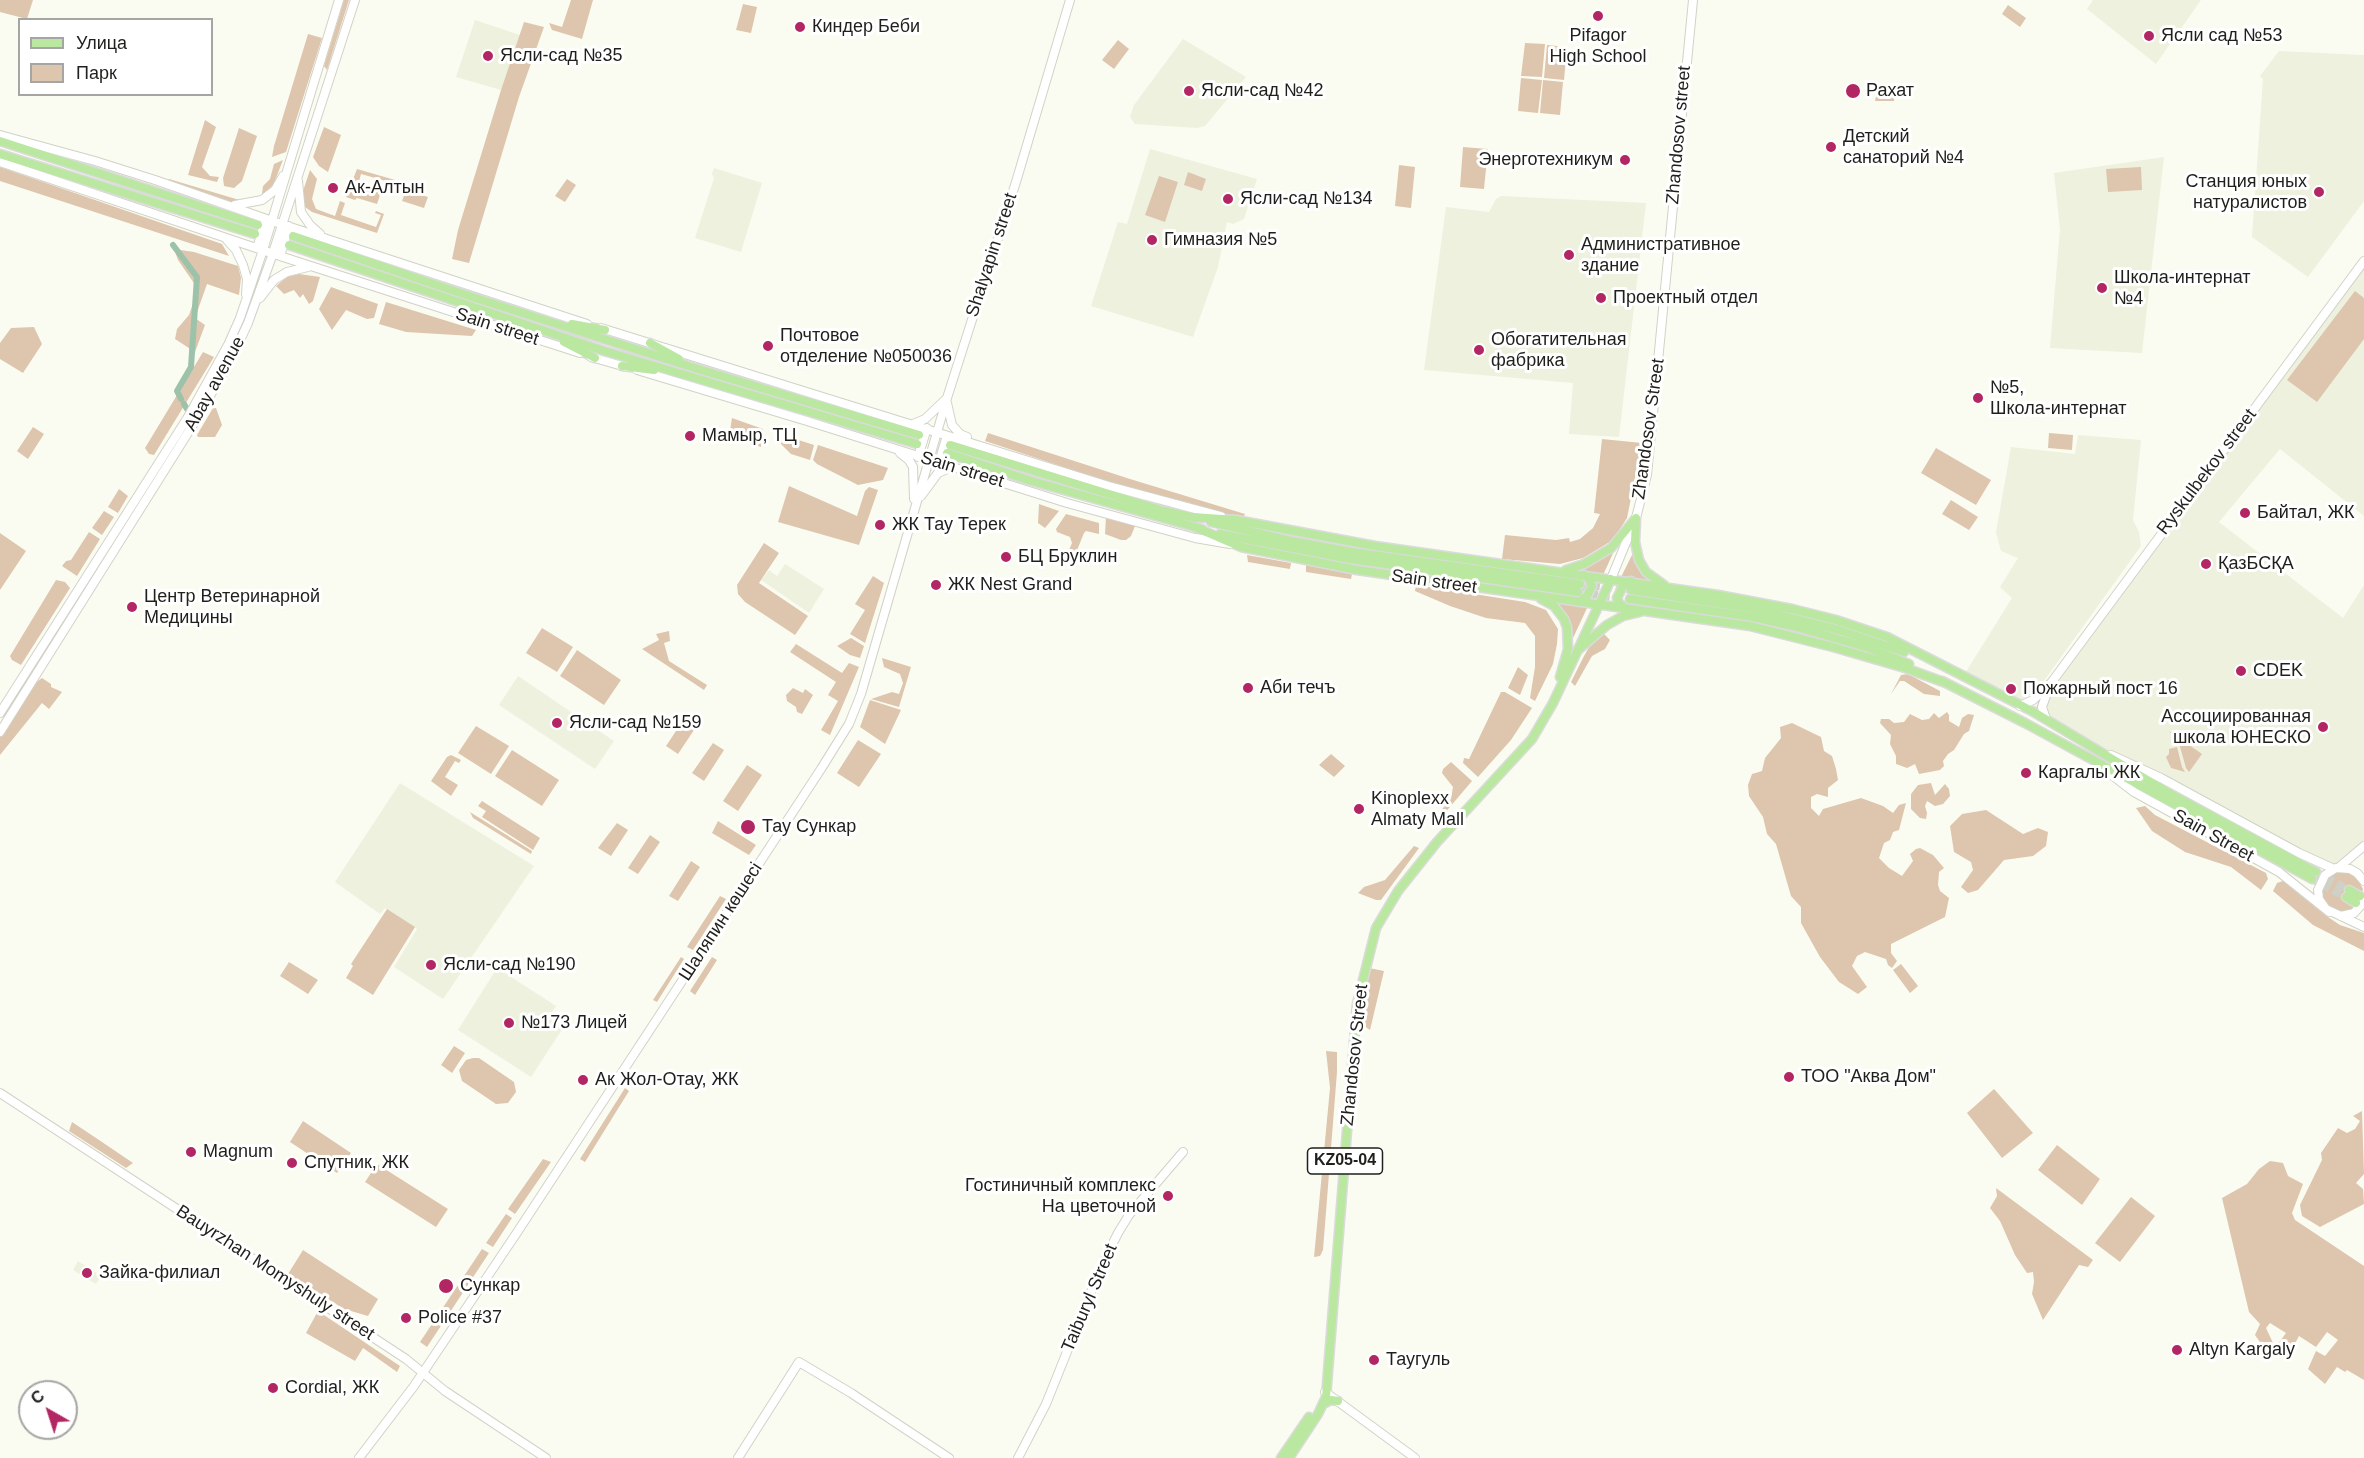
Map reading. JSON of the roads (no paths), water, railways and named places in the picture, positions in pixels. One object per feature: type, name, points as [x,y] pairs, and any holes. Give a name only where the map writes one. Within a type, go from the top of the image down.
[{"type":"main road","name":"Abay avenue","points":[[0,732],[218,385],[236,349],[276,255],[277,222],[292,159],[339,0]]},
{"type":"main road","name":"Abay avenue","points":[[0,713],[188,417],[228,345],[246,302],[260,249],[277,222],[299,172],[355,0]]},
{"type":"main road","name":"Shalyapin street","points":[[423,1372],[704,948],[849,724],[861,694],[928,459],[1070,0]]},
{"type":"main road","name":"Zhandosov street","points":[[1666,270],[1692,0]]},
{"type":"main road","points":[[320,68],[324,74],[332,72]]},
{"type":"main road","name":"Sain street","points":[[0,135],[95,161],[605,330],[927,428],[937,432],[950,445],[1028,480],[1197,528],[1290,549],[1579,593]]},
{"type":"main road","points":[[0,141],[256,229],[0,154]]},
{"type":"main road","points":[[230,205],[246,204],[268,196],[281,181],[292,159]]},
{"type":"main road","name":"Sain street","points":[[0,162],[276,255],[595,358],[892,447],[1067,503],[1196,538],[1304,560],[1532,596],[1579,593]]},
{"type":"main road","points":[[299,172],[298,192],[301,212],[310,225],[323,237]]},
{"type":"main road","points":[[220,236],[233,246],[243,265],[247,279],[246,302]]},
{"type":"main road","name":"Sain street","points":[[291,241],[545,320],[918,440],[676,372],[539,329],[291,241]]},
{"type":"main road","name":"Ryskulbekov street","points":[[2051,683],[2364,261]]},
{"type":"main road","points":[[254,306],[274,280],[287,272],[312,266]]},
{"type":"main road","name":"Zhandosov Street","points":[[1560,678],[1575,654],[1611,579],[1636,518],[1649,464],[1666,270]]},
{"type":"main road","points":[[545,320],[605,330]]},
{"type":"main road","points":[[539,329],[595,358]]},
{"type":"main road","points":[[650,343],[698,369]]},
{"type":"main road","points":[[622,366],[676,372]]},
{"type":"main road","points":[[913,424],[925,419],[947,398]]},
{"type":"main road","points":[[947,398],[950,421],[956,430],[981,445]]},
{"type":"main road","points":[[918,457],[927,428]]},
{"type":"main road","points":[[942,464],[940,459],[946,439],[950,445]]},
{"type":"main road","name":"Sain street","points":[[950,445],[981,445],[1109,486],[1236,520],[1322,537],[1584,574],[1611,579],[1631,590],[1670,588],[1757,601],[1836,620],[1887,638],[1933,662]]},
{"type":"main road","name":"Sain street","points":[[950,445],[1135,502],[1245,531],[1579,593],[1598,604],[1750,626],[1902,667],[1946,683]]},
{"type":"main road","points":[[892,447],[913,467],[915,504]]},
{"type":"main road","points":[[915,504],[933,477],[952,467]]},
{"type":"main road","points":[[1193,517],[1236,520]]},
{"type":"main road","points":[[1555,571],[1576,567],[1611,548],[1636,518]]},
{"type":"main road","points":[[1636,518],[1636,551],[1640,560],[1652,578],[1670,588]]},
{"type":"main road","points":[[1197,528],[1241,547]]},
{"type":"main road","points":[[1322,537],[1352,552]]},
{"type":"main road","points":[[1304,560],[1344,558]]},
{"type":"main road","points":[[1579,593],[1587,596],[1592,586],[1584,574]]},
{"type":"main road","points":[[1624,608],[1617,598],[1623,586],[1631,590]]},
{"type":"main road","name":"Sain Street","points":[[1631,590],[1725,604],[1799,620],[1872,640],[1933,662],[2032,711],[2169,793],[2314,875],[2095,763],[2025,723],[1906,662],[1869,648],[1797,627],[1631,590]]},
{"type":"main road","points":[[1532,596],[1554,606],[1564,619],[1569,639],[1560,678]]},
{"type":"main road","points":[[1575,654],[1599,631],[1616,620],[1630,614],[1656,612]]},
{"type":"main road","name":"KZ05-04","points":[[1507,765],[1532,739],[1544,721],[1575,654]]},
{"type":"main road","name":"KZ05-04","points":[[1507,765],[1539,719],[1560,678]]},
{"type":"main road","points":[[2020,706],[2033,700],[2051,683]]},
{"type":"main road","points":[[2046,719],[2042,706],[2051,683]]},
{"type":"main road","name":"Sain Street","points":[[2092,746],[2161,778],[2299,854],[2336,868],[2354,870],[2364,881]]},
{"type":"main road","name":"Sain Street","points":[[2095,763],[2134,792],[2279,872],[2333,914],[2364,927]]},
{"type":"main road","name":"Zhandosov Street","points":[[1289,1458],[1323,1404],[1325,1392],[1357,1004],[1376,928],[1398,891],[1437,842],[1507,765]]},
{"type":"main road","points":[[2347,894],[2360,900],[2354,913],[2333,914],[2320,903],[2318,890],[2325,875],[2364,846]]},
{"type":"main road","points":[[2364,871],[2364,881]]},
{"type":"main road","name":"Bauyrzhan Momyshuly street","points":[[0,1093],[423,1372],[445,1391],[546,1458]]},
{"type":"main road","name":"Taiburyl Street","points":[[1018,1458],[1046,1404],[1109,1249],[1129,1215],[1183,1152]]},
{"type":"main road","points":[[738,1458],[799,1362],[851,1393],[949,1458]]},
{"type":"main road","points":[[359,1458],[423,1372]]},
{"type":"main road","points":[[1325,1392],[1415,1458]]},
{"type":"main road","name":"Zhandosov Street","points":[[1281,1458],[1310,1417],[1320,1396],[1325,1392]]},
{"type":"main road","points":[[1323,1404],[1331,1400],[1338,1401]]},
{"type":"waterway","points":[[173,245],[197,277],[191,367],[177,391],[181,399]]},
{"type":"waterway","points":[[184,404],[187,409]]},
{"type":"tunnel","points":[[917,444],[947,453]]},
{"type":"tunnel","points":[[1580,584],[1628,590]]},
{"type":"tunnel","points":[[1578,592],[1630,599]]},
{"type":"tunnel","points":[[2316,872],[2349,890]]},
{"type":"tunnel","points":[[2312,879],[2346,897]]},
{"type":"place","name":"Pifagor High School","points":[[1598,16]]},
{"type":"place","name":"Киндер Беби","points":[[800,27]]},
{"type":"place","name":"Ясли сад №53","points":[[2149,36]]},
{"type":"place","name":"Ясли-сад №35","points":[[488,56]]},
{"type":"place","name":"Ясли-сад №42","points":[[1189,91]]},
{"type":"place","name":"Рахат","points":[[1853,91]]},
{"type":"place","name":"Детский санаторий №4","points":[[1831,147]]},
{"type":"place","name":"Энерготехникум","points":[[1625,160]]},
{"type":"place","name":"Ак-Алтын","points":[[333,188]]},
{"type":"place","name":"Станция юных натуралистов","points":[[2319,192]]},
{"type":"place","name":"Ясли-сад №134","points":[[1228,199]]},
{"type":"place","name":"Гимназия №5","points":[[1152,240]]},
{"type":"place","name":"Административное здание","points":[[1569,255]]},
{"type":"place","name":"Школа-интернат №4","points":[[2102,288]]},
{"type":"place","name":"Проектный отдел","points":[[1601,298]]},
{"type":"place","name":"Почтовое отделение №050036","points":[[768,346]]},
{"type":"place","name":"Обогатительная фабрика","points":[[1479,350]]},
{"type":"place","name":"№5, Школа-интернат","points":[[1978,398]]},
{"type":"place","name":"Мамыр, ТЦ","points":[[690,436]]},
{"type":"place","name":"Байтал, ЖК","points":[[2245,513]]},
{"type":"place","name":"ЖК Тау Терек","points":[[880,525]]},
{"type":"place","name":"БЦ Бруклин","points":[[1006,557]]},
{"type":"place","name":"ҚазБСҚА","points":[[2206,564]]},
{"type":"place","name":"ЖК Nest Grand","points":[[936,585]]},
{"type":"place","name":"Центр Ветеринарной Медицины","points":[[132,607]]},
{"type":"place","name":"CDEK","points":[[2241,671]]},
{"type":"place","name":"Аби течъ","points":[[1248,688]]},
{"type":"place","name":"Пожарный пост 16","points":[[2011,689]]},
{"type":"place","name":"Ясли-сад №159","points":[[557,723]]},
{"type":"place","name":"Ассоциированная школа ЮНЕСКО","points":[[2323,727]]},
{"type":"place","name":"Каргалы ЖК","points":[[2026,773]]},
{"type":"place","name":"Kinoplexx Almaty Mall","points":[[1359,809]]},
{"type":"place","name":"Тау Сункар","points":[[748,827]]},
{"type":"place","name":"Ясли-сад №190","points":[[431,965]]},
{"type":"place","name":"№173 Лицей","points":[[509,1023]]},
{"type":"place","name":"ТОО \"Аква Дом\"","points":[[1789,1077]]},
{"type":"place","name":"Ак Жол-Отау, ЖК","points":[[583,1080]]},
{"type":"place","name":"Magnum","points":[[191,1152]]},
{"type":"place","name":"Спутник, ЖК","points":[[292,1163]]},
{"type":"place","name":"Гостиничный комплекс На цветочной","points":[[1168,1196]]},
{"type":"place","name":"Зайка-филиал","points":[[87,1273]]},
{"type":"place","name":"Сункар","points":[[446,1286]]},
{"type":"place","name":"Police #37","points":[[406,1318]]},
{"type":"place","name":"Altyn Kargaly","points":[[2177,1350]]},
{"type":"place","name":"Таугуль","points":[[1374,1360]]},
{"type":"place","name":"Cordial, ЖК","points":[[273,1388]]}]
